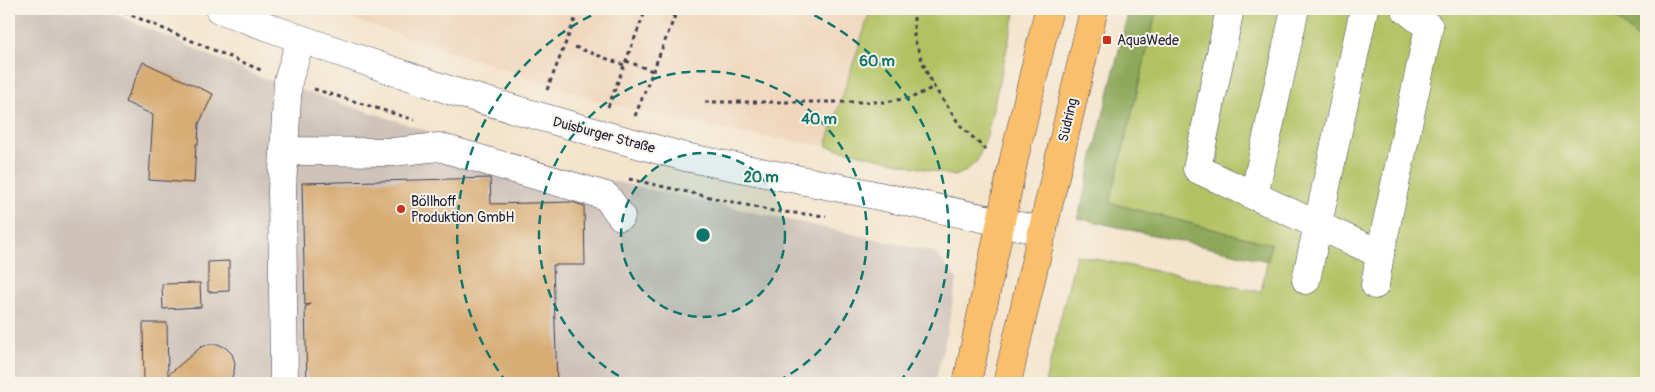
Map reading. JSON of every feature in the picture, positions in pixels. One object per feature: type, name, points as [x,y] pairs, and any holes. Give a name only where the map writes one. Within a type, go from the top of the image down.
[{"type":"main road","points":[[967,383],[1000,222],[1049,9]]},
{"type":"main road","name":"Südring","points":[[1006,383],[1094,9]]},
{"type":"street","name":"Duisburger Straße","points":[[219,9],[452,91],[684,157],[1000,222]]},
{"type":"street","points":[[1230,9],[1197,169],[1380,254]]},
{"type":"street","points":[[1254,196],[1296,9]]},
{"type":"street","points":[[1306,280],[1364,9]]},
{"type":"street","points":[[1375,285],[1429,26],[1405,9]]},
{"type":"street","points":[[284,383],[282,190],[288,81],[301,39]]},
{"type":"street","points":[[284,151],[393,152],[439,147],[606,196],[621,216]]},
{"type":"street","points":[[1000,222],[1043,231]]},
{"type":"path","points":[[537,116],[579,9]]},
{"type":"path","points":[[598,133],[646,9]]},
{"type":"path","points":[[657,9],[675,16]]},
{"type":"path","points":[[626,141],[675,16],[687,9]]},
{"type":"path","points":[[914,9],[914,38],[934,87],[960,125],[989,153]]},
{"type":"path","points":[[575,47],[653,71]]},
{"type":"path","points":[[705,102],[884,102],[911,98],[934,87]]},
{"type":"shaded area","points":[[9,9],[103,9],[257,76],[521,161],[934,252],[957,279],[935,383],[9,383]]},
{"type":"shaded area","points":[[322,9],[871,9],[826,146],[745,134],[684,122],[606,103]]},
{"type":"green space","points":[[871,9],[1016,9],[986,139],[977,161],[966,171],[955,176],[826,146]]},
{"type":"green space","points":[[1129,9],[1157,9],[1110,203],[1271,244],[1268,261],[1078,218]]},
{"type":"green space","points":[[1157,9],[1605,9],[1646,45],[1646,383],[1045,383],[1076,255],[1261,292],[1271,244],[1110,203]]},
{"type":"green space","points":[[1605,9],[1646,9],[1646,45]]},
{"type":"building","points":[[143,62],[213,94],[199,124],[194,183],[149,180],[153,115],[125,102]]},
{"type":"building","points":[[490,178],[491,204],[572,202],[584,206],[585,265],[553,265],[557,383],[307,383],[305,307],[311,304],[305,305],[302,183]]},
{"type":"building","points":[[229,261],[229,291],[208,292],[208,262]]},
{"type":"building","points":[[200,283],[201,307],[163,309],[162,284]]},
{"type":"building","points":[[143,323],[167,323],[168,375],[201,347],[209,344],[218,344],[232,354],[235,363],[234,372],[229,383],[144,383]]},
{"type":"place","name":"AquaWede","points":[[1107,40]]},
{"type":"place","name":"Böllhoff Produktion GmbH","points":[[401,209]]}]
